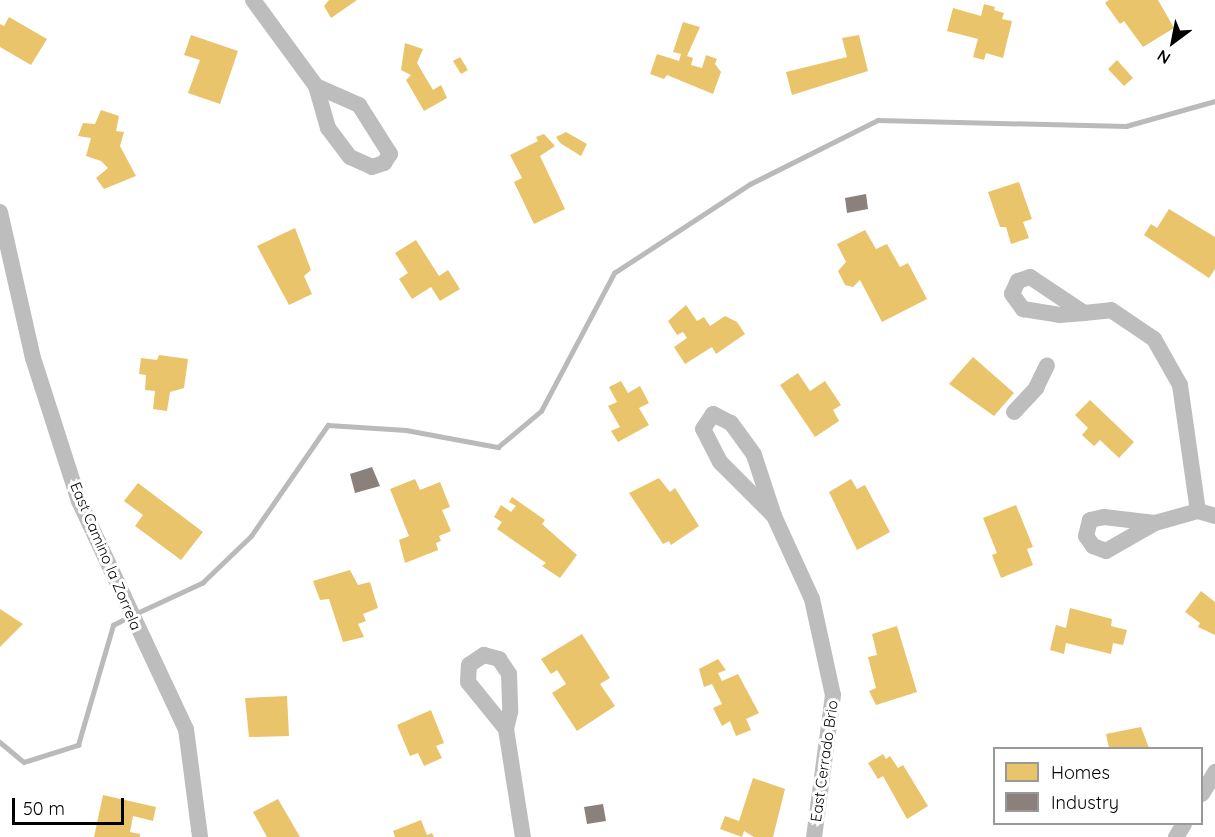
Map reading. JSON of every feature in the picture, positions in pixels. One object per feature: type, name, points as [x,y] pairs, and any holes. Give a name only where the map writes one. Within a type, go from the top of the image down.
[{"type":"street","points":[[253,0],[316,86],[328,128],[350,157],[372,167],[384,164],[390,154],[359,105],[316,86]]},
{"type":"street","name":"East Camino la Zorrela","points":[[0,212],[33,358],[79,501],[186,729],[200,837]]},
{"type":"street","points":[[1084,313],[1111,310],[1154,339],[1180,385],[1198,511]]},
{"type":"street","points":[[1014,412],[1036,388],[1047,365]]},
{"type":"street","name":"East Cerrado Brio","points":[[774,516],[720,462],[703,429],[713,414],[732,423],[754,455],[774,516],[812,599],[833,695],[814,837]]},
{"type":"street","points":[[1155,523],[1198,511],[1215,516]]},
{"type":"street","points":[[506,729],[523,837]]},
{"type":"street","points":[[1203,792],[1215,772]]},
{"type":"building: Homes","points":[[329,0],[357,0],[331,18],[324,6]]},
{"type":"building: Homes","points":[[1109,0],[1158,0],[1174,28],[1143,47],[1124,21],[1120,24],[1105,3]]},
{"type":"building: Homes","points":[[984,4],[1004,13],[1002,19],[1012,21],[1003,58],[986,53],[984,60],[973,57],[978,39],[947,31],[953,8],[981,16]]},
{"type":"building: Homes","points":[[9,17],[47,39],[31,65],[0,47],[0,24],[4,26]]},
{"type":"building: Homes","points":[[683,22],[700,27],[687,56],[693,58],[691,65],[702,68],[706,55],[717,59],[715,64],[721,72],[713,94],[667,75],[664,79],[650,74],[657,54],[679,61],[681,54],[673,52]]},
{"type":"building: Homes","points":[[191,35],[238,51],[220,104],[188,93],[200,60],[184,55]]},
{"type":"building: Homes","points":[[859,35],[868,71],[792,95],[786,72],[847,57],[842,38]]},
{"type":"building: Homes","points":[[405,43],[423,49],[417,63],[433,90],[441,85],[447,98],[424,111],[406,80],[411,75],[401,70]]},
{"type":"building: Homes","points":[[460,57],[468,70],[461,74],[453,61]]},
{"type":"building: Homes","points":[[1117,60],[1133,78],[1124,86],[1108,69]]},
{"type":"building: Homes","points":[[101,110],[119,116],[116,131],[124,132],[120,146],[136,176],[104,189],[96,178],[108,168],[101,161],[86,156],[91,138],[78,136],[83,123],[95,124]]},
{"type":"building: Homes","points":[[566,132],[587,144],[581,156],[560,143],[556,137]]},
{"type":"building: Homes","points":[[544,134],[555,146],[540,156],[565,209],[534,224],[514,182],[522,178],[510,155],[538,141],[536,137]]},
{"type":"building: Homes","points":[[1019,182],[1032,219],[1023,222],[1029,238],[1011,244],[1006,227],[1000,227],[988,192]]},
{"type":"building: Homes","points":[[1169,209],[1215,237],[1215,269],[1209,278],[1144,235],[1151,224],[1157,228]]},
{"type":"building: Homes","points":[[295,228],[311,270],[304,276],[312,294],[289,305],[257,246]]},
{"type":"building: Homes","points":[[865,230],[876,249],[887,244],[900,267],[908,263],[927,299],[882,322],[860,280],[853,287],[845,285],[838,271],[846,262],[837,244]]},
{"type":"building: Homes","points":[[416,240],[439,276],[448,270],[460,289],[440,301],[431,287],[412,299],[399,279],[408,273],[395,253]]},
{"type":"building: Homes","points":[[686,305],[697,321],[704,317],[710,326],[725,316],[737,322],[745,334],[716,354],[712,347],[685,364],[674,347],[687,338],[683,332],[677,335],[668,321]]},
{"type":"building: Homes","points":[[159,355],[188,359],[184,388],[170,392],[167,411],[153,409],[155,391],[145,390],[146,375],[139,374],[141,358],[157,360]]},
{"type":"building: Homes","points":[[973,357],[1014,393],[994,416],[949,384]]},
{"type":"building: Homes","points":[[798,373],[810,391],[825,381],[841,405],[833,410],[839,421],[815,437],[780,385]]},
{"type":"building: Homes","points":[[621,381],[628,393],[640,386],[649,403],[639,408],[649,425],[618,442],[611,431],[620,427],[608,406],[617,402],[609,387]]},
{"type":"building: Homes","points":[[1090,400],[1134,442],[1119,458],[1100,440],[1094,446],[1082,435],[1088,428],[1075,415]]},
{"type":"building: Homes","points":[[659,478],[670,492],[675,488],[699,526],[671,545],[669,541],[663,544],[629,493]]},
{"type":"building: Homes","points":[[415,479],[420,490],[440,482],[450,507],[442,510],[451,531],[439,536],[441,541],[436,543],[438,550],[405,563],[399,540],[409,536],[390,489]]},
{"type":"building: Homes","points":[[851,479],[857,489],[865,485],[890,532],[857,550],[829,492]]},
{"type":"building: Homes","points":[[138,483],[203,532],[181,560],[135,526],[143,515],[124,501]]},
{"type":"building: Homes","points":[[512,497],[545,520],[542,524],[577,555],[560,578],[542,566],[546,563],[497,529],[502,522],[494,517],[501,505],[511,512],[516,506],[509,502]]},
{"type":"building: Homes","points":[[1016,505],[1033,547],[1027,549],[1033,565],[1001,578],[992,555],[997,553],[983,518]]},
{"type":"building: Homes","points":[[350,570],[358,585],[370,582],[378,608],[363,614],[366,621],[358,624],[364,637],[343,642],[329,599],[320,600],[313,581]]},
{"type":"building: Homes","points":[[1201,591],[1215,602],[1215,635],[1198,627],[1200,623],[1185,612]]},
{"type":"building: Homes","points":[[1070,608],[1112,619],[1111,626],[1127,630],[1123,645],[1113,643],[1111,654],[1066,643],[1064,654],[1050,650],[1056,625],[1066,628]]},
{"type":"building: Homes","points":[[0,609],[23,624],[0,647]]},
{"type":"building: Homes","points":[[897,626],[917,692],[876,705],[869,691],[876,688],[868,657],[877,655],[872,634]]},
{"type":"building: Homes","points":[[582,634],[610,678],[600,684],[615,706],[577,731],[552,693],[566,684],[557,670],[551,674],[541,659]]},
{"type":"building: Homes","points":[[718,659],[726,670],[718,673],[722,681],[738,674],[759,713],[746,719],[751,730],[736,736],[730,721],[722,726],[713,708],[722,704],[712,684],[704,687],[699,669]]},
{"type":"building: Homes","points":[[287,696],[289,736],[249,737],[245,698]]},
{"type":"building: Homes","points":[[431,710],[444,743],[436,746],[442,758],[424,766],[418,753],[410,756],[397,725]]},
{"type":"building: Homes","points":[[1141,727],[1149,747],[1109,747],[1106,734]]},
{"type":"building: Homes","points":[[883,754],[886,759],[890,756],[898,768],[903,765],[928,806],[907,819],[883,776],[878,779],[868,763]]},
{"type":"building: Homes","points":[[753,778],[785,789],[773,837],[754,837],[744,831],[742,837],[720,829],[725,816],[739,821]]},
{"type":"building: Homes","points":[[103,795],[156,807],[153,821],[133,816],[130,832],[140,834],[140,837],[94,837]]},
{"type":"building: Homes","points":[[278,799],[300,837],[267,837],[253,812]]},
{"type":"building: Homes","points":[[421,820],[427,835],[432,833],[434,837],[395,837],[393,831]]},
{"type":"building: Industry","points":[[866,194],[868,209],[847,213],[845,198]]},
{"type":"building: Industry","points":[[372,467],[380,486],[355,493],[350,474]]},
{"type":"building: Industry","points":[[603,804],[606,821],[587,824],[584,807]]},
{"type":"waterway","points":[[137,613],[202,583],[251,536],[328,425],[406,430],[498,447],[541,411],[614,273],[750,184],[878,120],[1126,126],[1215,101]]},
{"type":"waterway","points":[[0,742],[24,762],[78,745],[113,625],[129,617]]}]
